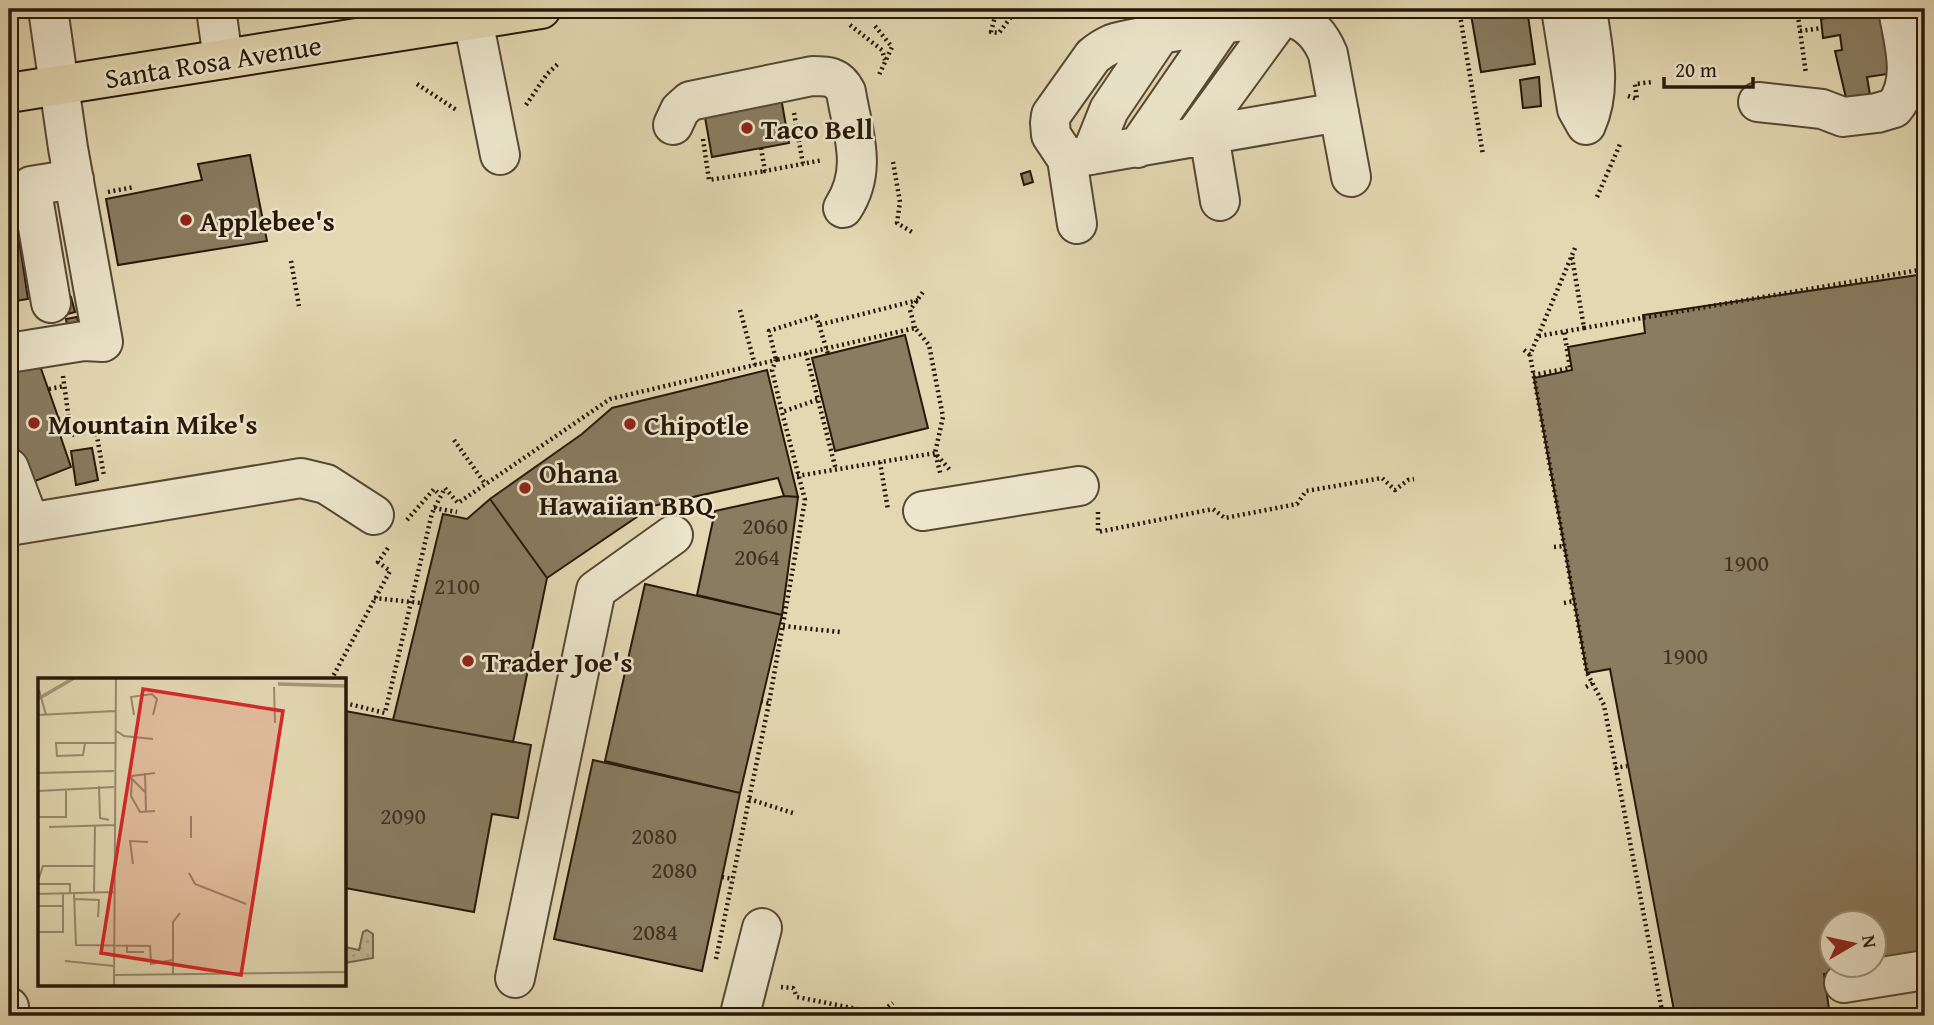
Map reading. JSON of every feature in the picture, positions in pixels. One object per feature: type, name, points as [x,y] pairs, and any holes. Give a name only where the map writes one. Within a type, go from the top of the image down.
[{"type":"main road","name":"Santa Rosa Avenue","points":[[9,93],[223,59],[454,17],[541,9]]},
{"type":"street","points":[[9,353],[59,345],[103,342],[48,9]]},
{"type":"street","points":[[216,9],[223,59]]},
{"type":"street","points":[[1561,9],[1577,109],[1586,125],[1595,103],[1597,85],[1587,9]]},
{"type":"street","points":[[1758,102],[1822,109],[1843,117],[1894,108],[1906,88],[1908,73],[1898,9]]},
{"type":"street","points":[[1201,137],[1282,16]]},
{"type":"street","points":[[1339,112],[1079,157],[1051,135],[1051,115],[1093,56],[1113,44],[1282,16],[1303,22],[1322,41],[1339,112],[1351,177]]},
{"type":"street","points":[[454,17],[500,155]]},
{"type":"street","points":[[1137,148],[1222,25]]},
{"type":"street","points":[[1077,225],[1079,157],[1159,36]]},
{"type":"street","points":[[685,113],[812,76],[831,76],[841,83],[846,92],[858,166],[855,190],[843,208]]},
{"type":"street","points":[[1201,137],[1220,201]]},
{"type":"street","points":[[51,303],[31,186],[74,179]]},
{"type":"street","points":[[9,468],[19,524],[301,478],[326,484],[374,515]]},
{"type":"street","points":[[906,515],[1089,501]]},
{"type":"street","points":[[515,978],[596,590],[673,535]]},
{"type":"street","points":[[741,1010],[762,928]]},
{"type":"street","points":[[1844,983],[1925,970]]},
{"type":"street","points":[[9,1007],[10,1016]]},
{"type":"path","points":[[997,9],[991,32],[999,33],[1017,9]]},
{"type":"path","points":[[1460,9],[1483,155]]},
{"type":"path","points":[[1797,9],[1805,65]]},
{"type":"path","points":[[850,25],[882,50],[885,61]]},
{"type":"path","points":[[1800,31],[1822,28]]},
{"type":"path","points":[[525,113],[526,104],[559,63]]},
{"type":"path","points":[[1622,91],[1637,99],[1635,84],[1652,82]]},
{"type":"path","points":[[416,84],[461,114]]},
{"type":"path","points":[[784,114],[793,112],[803,164]]},
{"type":"path","points":[[685,113],[709,180],[825,159]]},
{"type":"path","points":[[1597,197],[1621,142]]},
{"type":"path","points":[[761,148],[765,171]]},
{"type":"path","points":[[1575,248],[1530,355],[1587,673],[1604,705],[1663,1016]]},
{"type":"path","points":[[1571,256],[1584,328]]},
{"type":"path","points":[[291,261],[299,306]]},
{"type":"path","points":[[1538,336],[1925,269]]},
{"type":"path","points":[[923,292],[910,310],[915,328],[929,345],[943,417],[936,453]]},
{"type":"path","points":[[819,325],[918,300]]},
{"type":"path","points":[[740,310],[755,365]]},
{"type":"path","points":[[719,968],[716,961],[769,703],[805,500],[772,370],[776,360],[769,331],[816,316],[827,351]]},
{"type":"path","points":[[435,508],[456,515],[458,503],[530,451],[610,399],[806,353],[827,351],[915,328]]},
{"type":"path","points":[[1534,374],[1570,368],[1564,331]]},
{"type":"path","points":[[59,345],[71,435],[96,431],[105,484]]},
{"type":"path","points":[[1524,350],[1530,355]]},
{"type":"path","points":[[806,353],[836,470]]},
{"type":"path","points":[[49,388],[64,386]]},
{"type":"path","points":[[782,412],[820,400]]},
{"type":"path","points":[[58,419],[68,417]]},
{"type":"path","points":[[454,440],[486,485]]},
{"type":"path","points":[[797,476],[936,453]]},
{"type":"path","points":[[936,453],[957,478]]},
{"type":"path","points":[[1538,456],[1548,455]]},
{"type":"path","points":[[880,462],[906,515]]},
{"type":"path","points":[[1089,501],[1098,532],[1213,509],[1225,518],[1297,504],[1306,491],[1382,478],[1395,490],[1408,480],[1415,479]]},
{"type":"path","points":[[346,704],[385,713],[435,508],[445,488],[458,503]]},
{"type":"path","points":[[1554,547],[1564,546]]},
{"type":"path","points":[[332,678],[374,598],[421,603]]},
{"type":"path","points":[[1564,603],[1574,601]]},
{"type":"path","points":[[783,626],[840,632]]},
{"type":"path","points":[[1587,687],[1593,683]]},
{"type":"path","points":[[761,701],[769,703]]},
{"type":"path","points":[[1615,768],[1627,766]]},
{"type":"path","points":[[749,799],[796,814]]},
{"type":"path","points":[[722,877],[733,879]]},
{"type":"path","points":[[780,987],[793,988],[797,997],[813,1002],[857,1007],[872,1012],[886,1009],[893,1003]]},
{"type":"shaded area","points":[[367,930],[373,934],[373,958],[346,963],[346,947],[359,950],[363,932]]},
{"type":"building","points":[[1470,9],[1527,9],[1535,64],[1481,72]]},
{"type":"building","points":[[1826,9],[1884,9],[1894,73],[1867,77],[1870,95],[1846,98],[1835,51],[1842,50],[1840,35],[1823,38],[1821,19],[1827,18]]},
{"type":"building","points":[[1539,77],[1541,106],[1523,108],[1520,80]]},
{"type":"building","name":"Taco Bell","points":[[780,92],[789,143],[712,157],[703,106]]},
{"type":"building","name":"Applebee's","points":[[250,155],[267,241],[118,265],[106,199],[202,180],[198,164]]},
{"type":"building","points":[[1030,171],[1033,182],[1024,185],[1021,174]]},
{"type":"building","points":[[9,213],[15,213],[28,299],[9,302]]},
{"type":"building","points":[[1925,274],[1925,956],[1888,963],[1888,909],[1818,909],[1818,979],[1825,979],[1830,1016],[1675,1016],[1610,669],[1587,673],[1534,378],[1572,370],[1568,347],[1645,333],[1643,315]]},
{"type":"building","points":[[71,297],[75,312],[60,316],[56,300]]},
{"type":"building","points":[[77,317],[81,334],[69,336],[66,319]]},
{"type":"building","points":[[905,335],[928,428],[835,451],[812,358]]},
{"type":"building","name":"Mountain Mike's","points":[[39,363],[62,428],[58,429],[71,467],[25,485],[9,440],[9,374]]},
{"type":"building","points":[[767,370],[798,497],[784,496],[778,478],[653,506],[547,578],[490,499],[582,434],[612,408]]},
{"type":"building","points":[[92,448],[98,480],[76,485],[71,451]]},
{"type":"building","points":[[784,496],[798,497],[782,615],[697,595],[715,511]]},
{"type":"building","name":"Trader Joe's","points":[[490,499],[547,578],[513,742],[393,720],[443,514],[467,519]]},
{"type":"building","points":[[645,584],[782,615],[740,793],[605,761]]},
{"type":"building","points":[[346,711],[531,745],[518,818],[492,814],[474,912],[346,888]]},
{"type":"building","points":[[593,760],[740,793],[702,971],[554,939]]},
{"type":"place","name":"Taco Bell","points":[[747,128]]},
{"type":"place","name":"Applebee's","points":[[186,220]]},
{"type":"place","name":"Mountain Mike's","points":[[34,423]]},
{"type":"place","name":"Chipotle","points":[[630,424]]},
{"type":"place","name":"Ohana Hawaiian BBQ","points":[[525,488]]},
{"type":"place","name":"Trader Joe's","points":[[468,661]]}]
